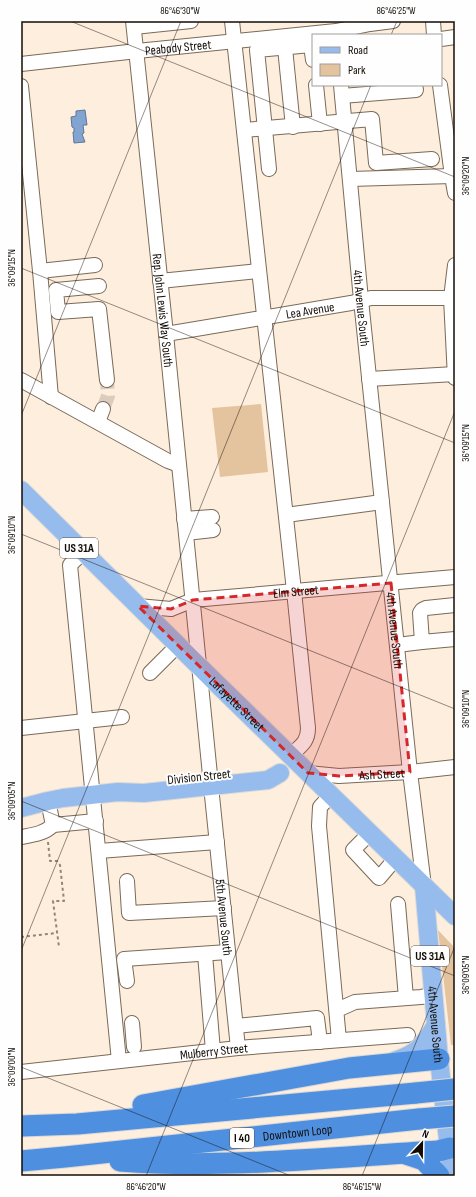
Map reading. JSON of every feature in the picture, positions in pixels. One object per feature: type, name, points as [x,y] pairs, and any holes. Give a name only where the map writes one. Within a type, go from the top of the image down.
[{"type":"highway","points":[[76,1124],[141,1106],[349,1068],[447,1058]]},
{"type":"highway","name":"I 40","points":[[28,1126],[76,1124],[455,1089]]},
{"type":"highway","name":"Downtown Loop","points":[[28,1160],[455,1116]]},
{"type":"highway","points":[[65,1157],[152,1163],[258,1163],[438,1151],[452,1148]]},
{"type":"highway","points":[[394,1154],[410,1155],[424,1160],[438,1176]]},
{"type":"main road","name":"Lafayette Street","points":[[21,490],[290,756],[455,916]]},
{"type":"main road","name":"Division Street","points":[[21,808],[48,800],[118,792],[144,793],[210,780],[268,780],[280,773],[308,773]]},
{"type":"main road","name":"4th Avenue South","points":[[424,886],[436,1025],[447,1058],[452,1176]]},
{"type":"main road","points":[[381,1065],[403,1058],[419,1049],[426,1042],[436,1025]]},
{"type":"street","points":[[134,24],[191,21]]},
{"type":"street","points":[[232,21],[286,515],[308,734],[306,741],[290,756]]},
{"type":"street","name":"Peabody Street","points":[[319,34],[335,29],[393,21]]},
{"type":"street","points":[[433,21],[434,34]]},
{"type":"street","name":"Rep. John Lewis Way South","points":[[134,24],[193,600]]},
{"type":"street","name":"Peabody Street","points":[[21,64],[234,41],[300,40],[312,36]]},
{"type":"street","points":[[442,39],[455,37]]},
{"type":"street","points":[[269,169],[258,50],[285,48],[300,40],[311,45],[312,52]]},
{"type":"street","points":[[285,48],[293,127]]},
{"type":"street","points":[[21,86],[51,397]]},
{"type":"street","points":[[316,86],[320,124]]},
{"type":"street","points":[[440,86],[455,193]]},
{"type":"street","points":[[342,90],[416,87]]},
{"type":"street","name":"4th Avenue South","points":[[342,90],[369,379],[410,772],[424,886]]},
{"type":"street","points":[[244,130],[293,127],[372,119],[376,163],[432,159]]},
{"type":"street","points":[[350,179],[452,176]]},
{"type":"street","points":[[40,271],[95,265]]},
{"type":"street","points":[[455,265],[453,298],[455,378]]},
{"type":"street","points":[[160,281],[259,271]]},
{"type":"street","points":[[99,286],[56,290],[58,312],[99,308],[107,380]]},
{"type":"street","name":"Lea Avenue","points":[[166,334],[351,303],[371,298],[453,298]]},
{"type":"street","points":[[369,379],[455,374]]},
{"type":"street","points":[[21,380],[51,397],[100,416],[168,461],[179,465]]},
{"type":"street","points":[[286,515],[382,502]]},
{"type":"street","points":[[185,526],[212,523]]},
{"type":"street","points":[[83,552],[70,565],[120,1061]]},
{"type":"street","name":"Elm Street","points":[[138,606],[171,609],[193,600],[455,577]]},
{"type":"street","name":"5th Avenue South","points":[[193,600],[200,666],[201,692],[238,1048]]},
{"type":"street","points":[[422,642],[420,613],[422,610],[426,608],[455,605]]},
{"type":"street","points":[[397,645],[455,639]]},
{"type":"street","points":[[150,673],[178,645]]},
{"type":"street","points":[[21,728],[122,717]]},
{"type":"street","name":"Ash Street","points":[[308,773],[339,776],[410,772],[455,767]]},
{"type":"street","points":[[331,795],[320,807],[319,826],[339,1040]]},
{"type":"street","points":[[48,800],[50,828]]},
{"type":"street","points":[[21,837],[50,828],[96,821]]},
{"type":"street","points":[[370,833],[353,850],[380,878],[396,858]]},
{"type":"street","points":[[99,851],[217,842]]},
{"type":"street","points":[[127,881],[129,913],[224,908]]},
{"type":"street","points":[[398,904],[406,998]]},
{"type":"street","points":[[127,981],[124,959],[228,952]]},
{"type":"street","points":[[205,954],[213,1051]]},
{"type":"street","points":[[337,1010],[355,1002],[433,995]]},
{"type":"street","points":[[236,1026],[317,1018],[320,1042]]},
{"type":"street","points":[[117,1035],[133,1035]]},
{"type":"street","name":"Mulberry Street","points":[[21,1072],[238,1048],[408,1035]]},
{"type":"path","points":[[50,828],[50,861],[57,860],[60,865],[64,900],[54,902],[59,947]]},
{"type":"path","points":[[21,937],[57,933]]},
{"type":"highlighted area","points":[[391,583],[410,772],[339,776],[308,773],[138,606],[171,609],[193,600]]},
{"type":"green space","points":[[261,404],[268,472],[220,477],[212,408]]},
{"type":"green space","points":[[438,930],[455,948],[455,1045],[451,1045]]},
{"type":"water","points":[[85,110],[87,125],[83,125],[84,133],[82,134],[85,142],[74,143],[74,128],[72,127],[71,117],[76,116],[76,111]]},
{"type":"tunnel","points":[[103,409],[108,396],[107,380]]}]
